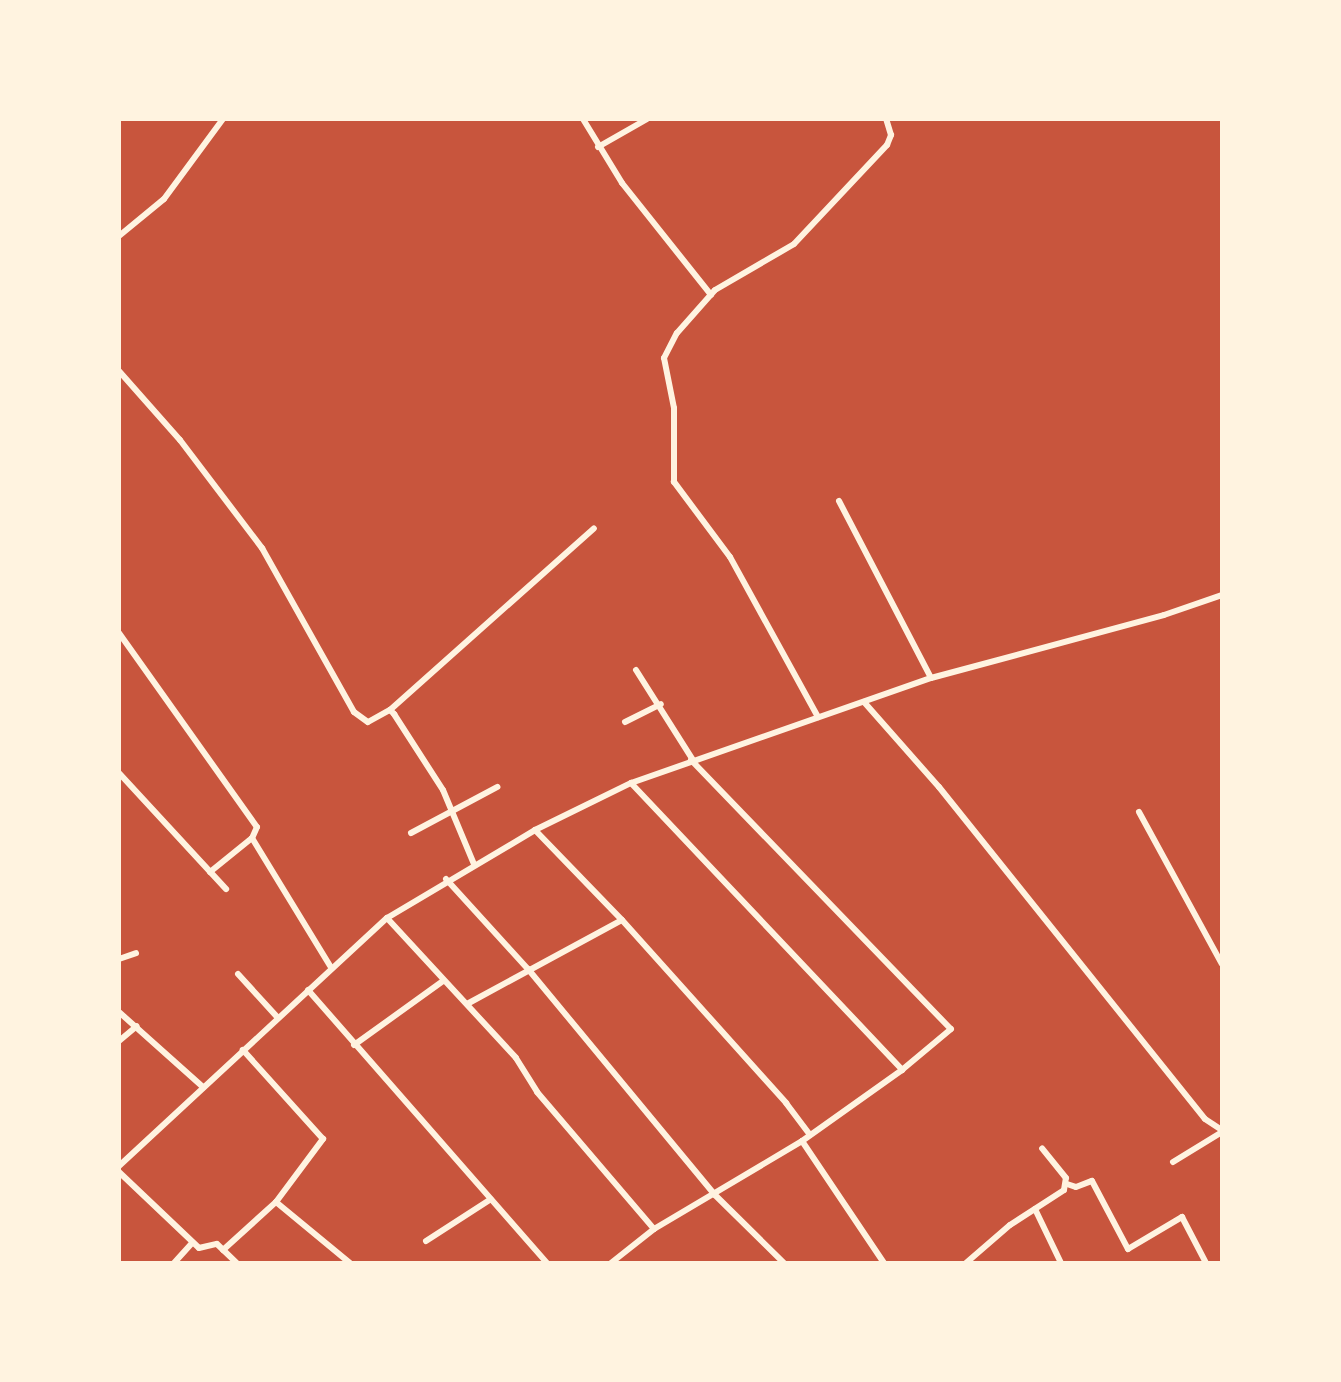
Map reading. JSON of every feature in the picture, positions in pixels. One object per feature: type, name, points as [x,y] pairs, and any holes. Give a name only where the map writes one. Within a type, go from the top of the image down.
[{"type":"street","points":[[119,236],[164,199],[223,119]]},
{"type":"street","points":[[583,119],[598,147],[659,234],[711,295]]},
{"type":"street","points":[[598,147],[647,119]]},
{"type":"street","points":[[818,717],[730,557],[674,482],[674,408],[664,358],[677,333],[711,295],[777,256],[808,230],[887,145],[891,135],[886,119]]},
{"type":"street","points":[[119,371],[180,440],[262,548],[354,712],[368,722],[390,710],[594,528]]},
{"type":"street","points":[[839,501],[931,678]]},
{"type":"street","points":[[119,1166],[308,990],[330,966],[387,918],[446,879],[536,830],[631,783],[931,678],[1164,615],[1222,595]]},
{"type":"street","points":[[119,633],[128,642],[257,827],[253,838],[210,872]]},
{"type":"street","points":[[119,648],[128,642]]},
{"type":"street","points":[[611,1263],[654,1229],[715,1195],[786,1147],[802,1141],[902,1070],[951,1029],[692,760],[660,704],[636,670]]},
{"type":"street","points":[[864,702],[939,787],[1205,1119],[1222,1131],[1173,1163]]},
{"type":"street","points":[[625,722],[660,704]]},
{"type":"street","points":[[390,710],[452,811],[474,864]]},
{"type":"street","points":[[119,772],[226,890]]},
{"type":"street","points":[[631,783],[902,1070]]},
{"type":"street","points":[[411,833],[497,786]]},
{"type":"street","points":[[1139,812],[1222,964]]},
{"type":"street","points":[[536,830],[622,919],[786,1103],[810,1135]]},
{"type":"street","points":[[253,838],[330,966]]},
{"type":"street","points":[[446,879],[528,969],[715,1195],[785,1263]]},
{"type":"street","points":[[387,918],[516,1058],[537,1092],[654,1229]]},
{"type":"street","points":[[467,1004],[622,919]]},
{"type":"street","points":[[119,959],[136,953]]},
{"type":"street","points":[[237,974],[278,1018]]},
{"type":"street","points":[[354,1045],[443,981]]},
{"type":"street","points":[[308,990],[547,1263]]},
{"type":"street","points":[[119,1012],[203,1087]]},
{"type":"street","points":[[119,1041],[137,1026]]},
{"type":"street","points":[[223,1250],[276,1202],[324,1139],[243,1050]]},
{"type":"street","points":[[802,1141],[884,1263]]},
{"type":"street","points":[[1042,1148],[1067,1184],[1076,1187],[1092,1181],[1128,1249],[1182,1217],[1206,1263]]},
{"type":"street","points":[[119,1172],[192,1243],[199,1248],[213,1243],[237,1263]]},
{"type":"street","points":[[967,1263],[1067,1184]]},
{"type":"street","points":[[426,1241],[491,1199]]},
{"type":"street","points":[[276,1202],[350,1263]]},
{"type":"street","points":[[1035,1209],[1061,1263]]},
{"type":"street","points":[[174,1263],[192,1243]]}]
